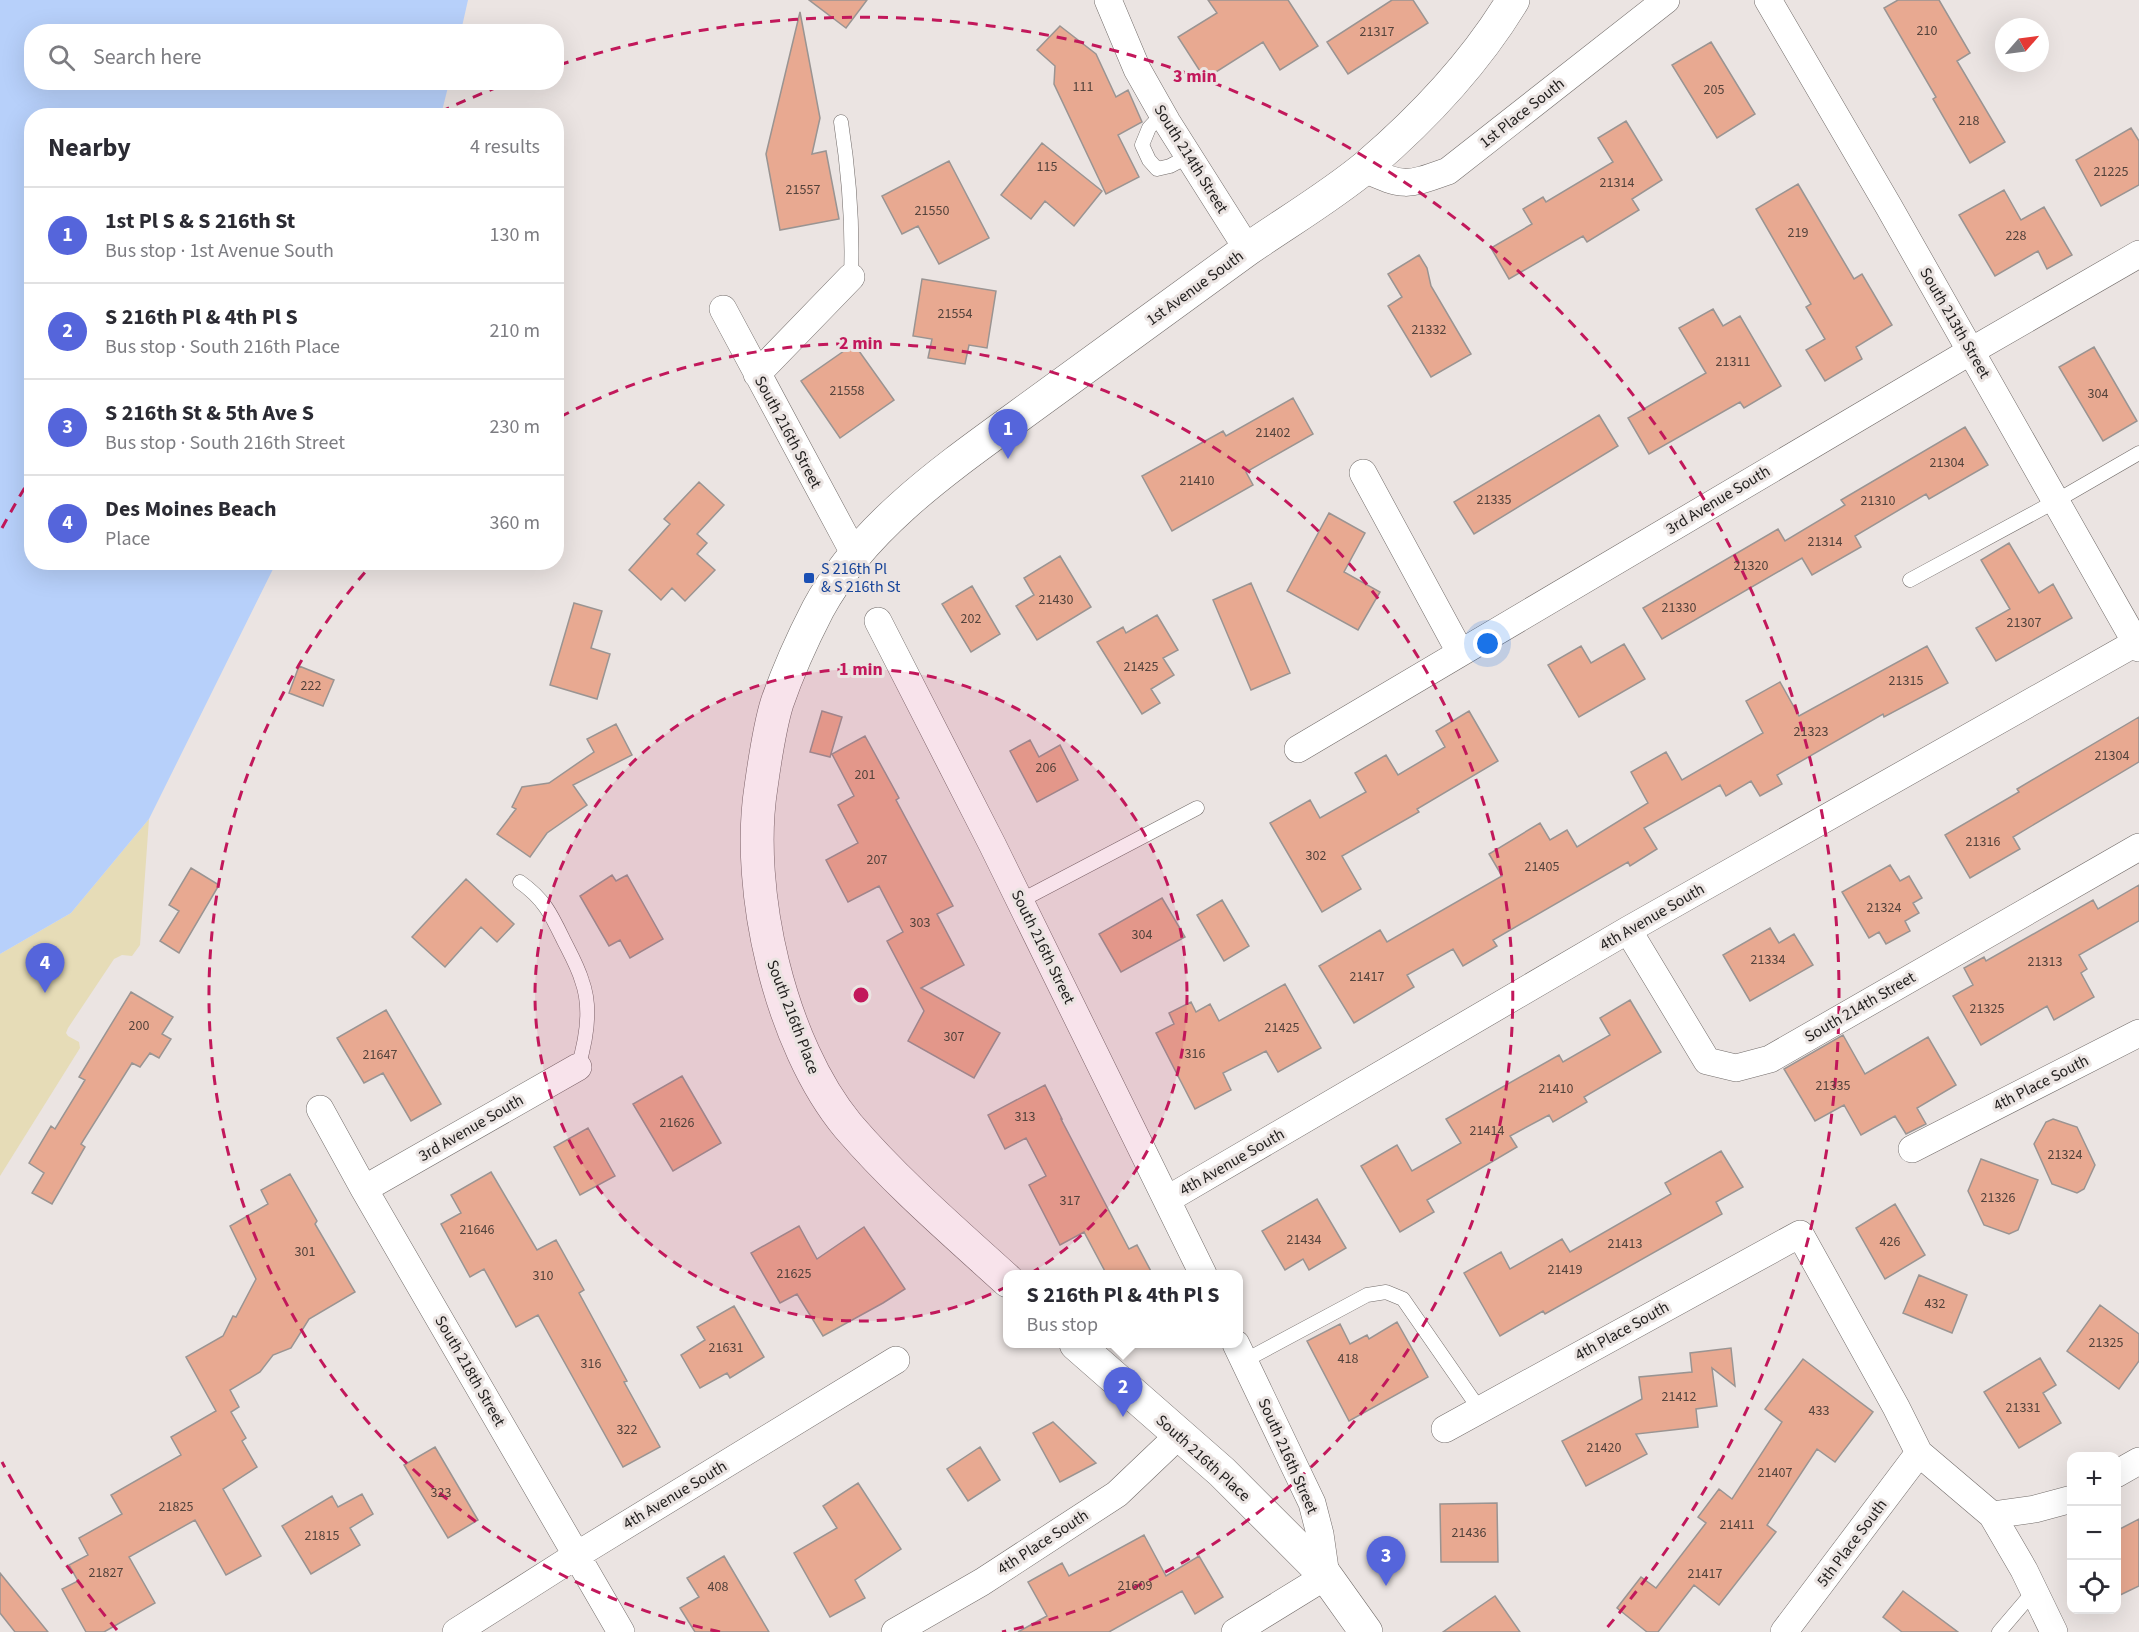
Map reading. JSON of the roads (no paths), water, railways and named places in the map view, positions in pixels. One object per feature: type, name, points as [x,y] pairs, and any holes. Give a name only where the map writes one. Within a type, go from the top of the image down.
[{"type":"main road","name":"1st Avenue South","points":[[855,555],[898,511],[946,468],[1248,249],[1364,169],[1418,120],[1469,64],[1513,0]]},
{"type":"main road","name":"South 216th Place","points":[[855,555],[819,607],[777,705],[765,759],[757,818],[756,861],[769,952],[789,1016],[816,1078],[847,1124],[909,1191],[1003,1276]]},
{"type":"main road","name":"South 216th Place","points":[[1081,1348],[1222,1472],[1326,1576]]},
{"type":"main road","name":"South 216th Street","points":[[1326,1576],[1366,1632]]},
{"type":"street","name":"South 214th Street","points":[[1108,0],[1137,69],[1162,114],[1248,249]]},
{"type":"street","name":"1st Place South","points":[[1364,169],[1394,182],[1414,184],[1448,171],[1666,0]]},
{"type":"street","name":"South 213th Street","points":[[1768,0],[2138,644]]},
{"type":"street","name":"3rd Avenue South","points":[[1298,749],[1971,351],[2139,255]]},
{"type":"street","points":[[757,374],[851,277]]},
{"type":"street","name":"South 216th Street","points":[[723,309],[855,555]]},
{"type":"street","points":[[1363,473],[1460,652]]},
{"type":"street","name":"South 216th Street","points":[[878,621],[1020,901],[1168,1199],[1201,1270]]},
{"type":"street","name":"4th Avenue South","points":[[1168,1199],[1628,930],[2138,644]]},
{"type":"street","name":"South 214th Street","points":[[1628,930],[1707,1061],[1736,1068],[1770,1059],[2139,847]]},
{"type":"street","name":"4th Place South","points":[[1912,1149],[2139,1033]]},
{"type":"street","name":"3rd Avenue South","points":[[364,1189],[578,1067]]},
{"type":"street","name":"South 218th Street","points":[[320,1109],[621,1632]]},
{"type":"street","name":"4th Place South","points":[[1444,1429],[1800,1234],[1919,1453]]},
{"type":"street","name":"South 216th Street","points":[[1240,1352],[1312,1503],[1320,1533],[1326,1576]]},
{"type":"street","name":"4th Avenue South","points":[[456,1632],[896,1360]]},
{"type":"street","name":"4th Place South","points":[[895,1632],[982,1582],[1118,1494],[1179,1435]]},
{"type":"street","points":[[1919,1453],[1992,1515],[2054,1632]]},
{"type":"street","name":"5th Place South","points":[[1784,1632],[1919,1453]]},
{"type":"street","points":[[2121,1471],[2139,1461]]},
{"type":"street","points":[[1992,1515],[2035,1509],[2067,1500]]},
{"type":"street","points":[[1235,1632],[1326,1576]]},
{"type":"lane","points":[[1162,114],[1149,128],[1142,145],[1149,160],[1157,169],[1170,166],[1189,156]]},
{"type":"lane","points":[[841,122],[852,211],[851,277]]},
{"type":"lane","points":[[1910,580],[2139,453]]},
{"type":"lane","points":[[1020,901],[1197,808]]},
{"type":"lane","points":[[520,882],[536,894],[547,907],[583,984],[586,1023],[584,1046],[578,1067]]},
{"type":"lane","points":[[1240,1352],[1367,1295],[1386,1292],[1404,1299],[1480,1410]]},
{"type":"lane","points":[[2000,1632],[2034,1591]]},
{"type":"water","points":[[0,0],[468,0],[463,24],[24,24],[24,90],[447,90],[443,108],[24,108],[24,570],[273,570],[149,819],[71,913],[0,954]]},
{"type":"place","name":"1st Pl S & S 216th St","points":[[1008,459]]},
{"type":"place","name":"S 216th Pl & S 216th St","points":[[809,578]]},
{"type":"place","name":"Des Moines Beach","points":[[45,993]]},
{"type":"place","name":"S 216th Pl & 4th Pl S","points":[[1123,1417]]},
{"type":"place","name":"S 216th St & 5th Ave S","points":[[1386,1586]]}]
